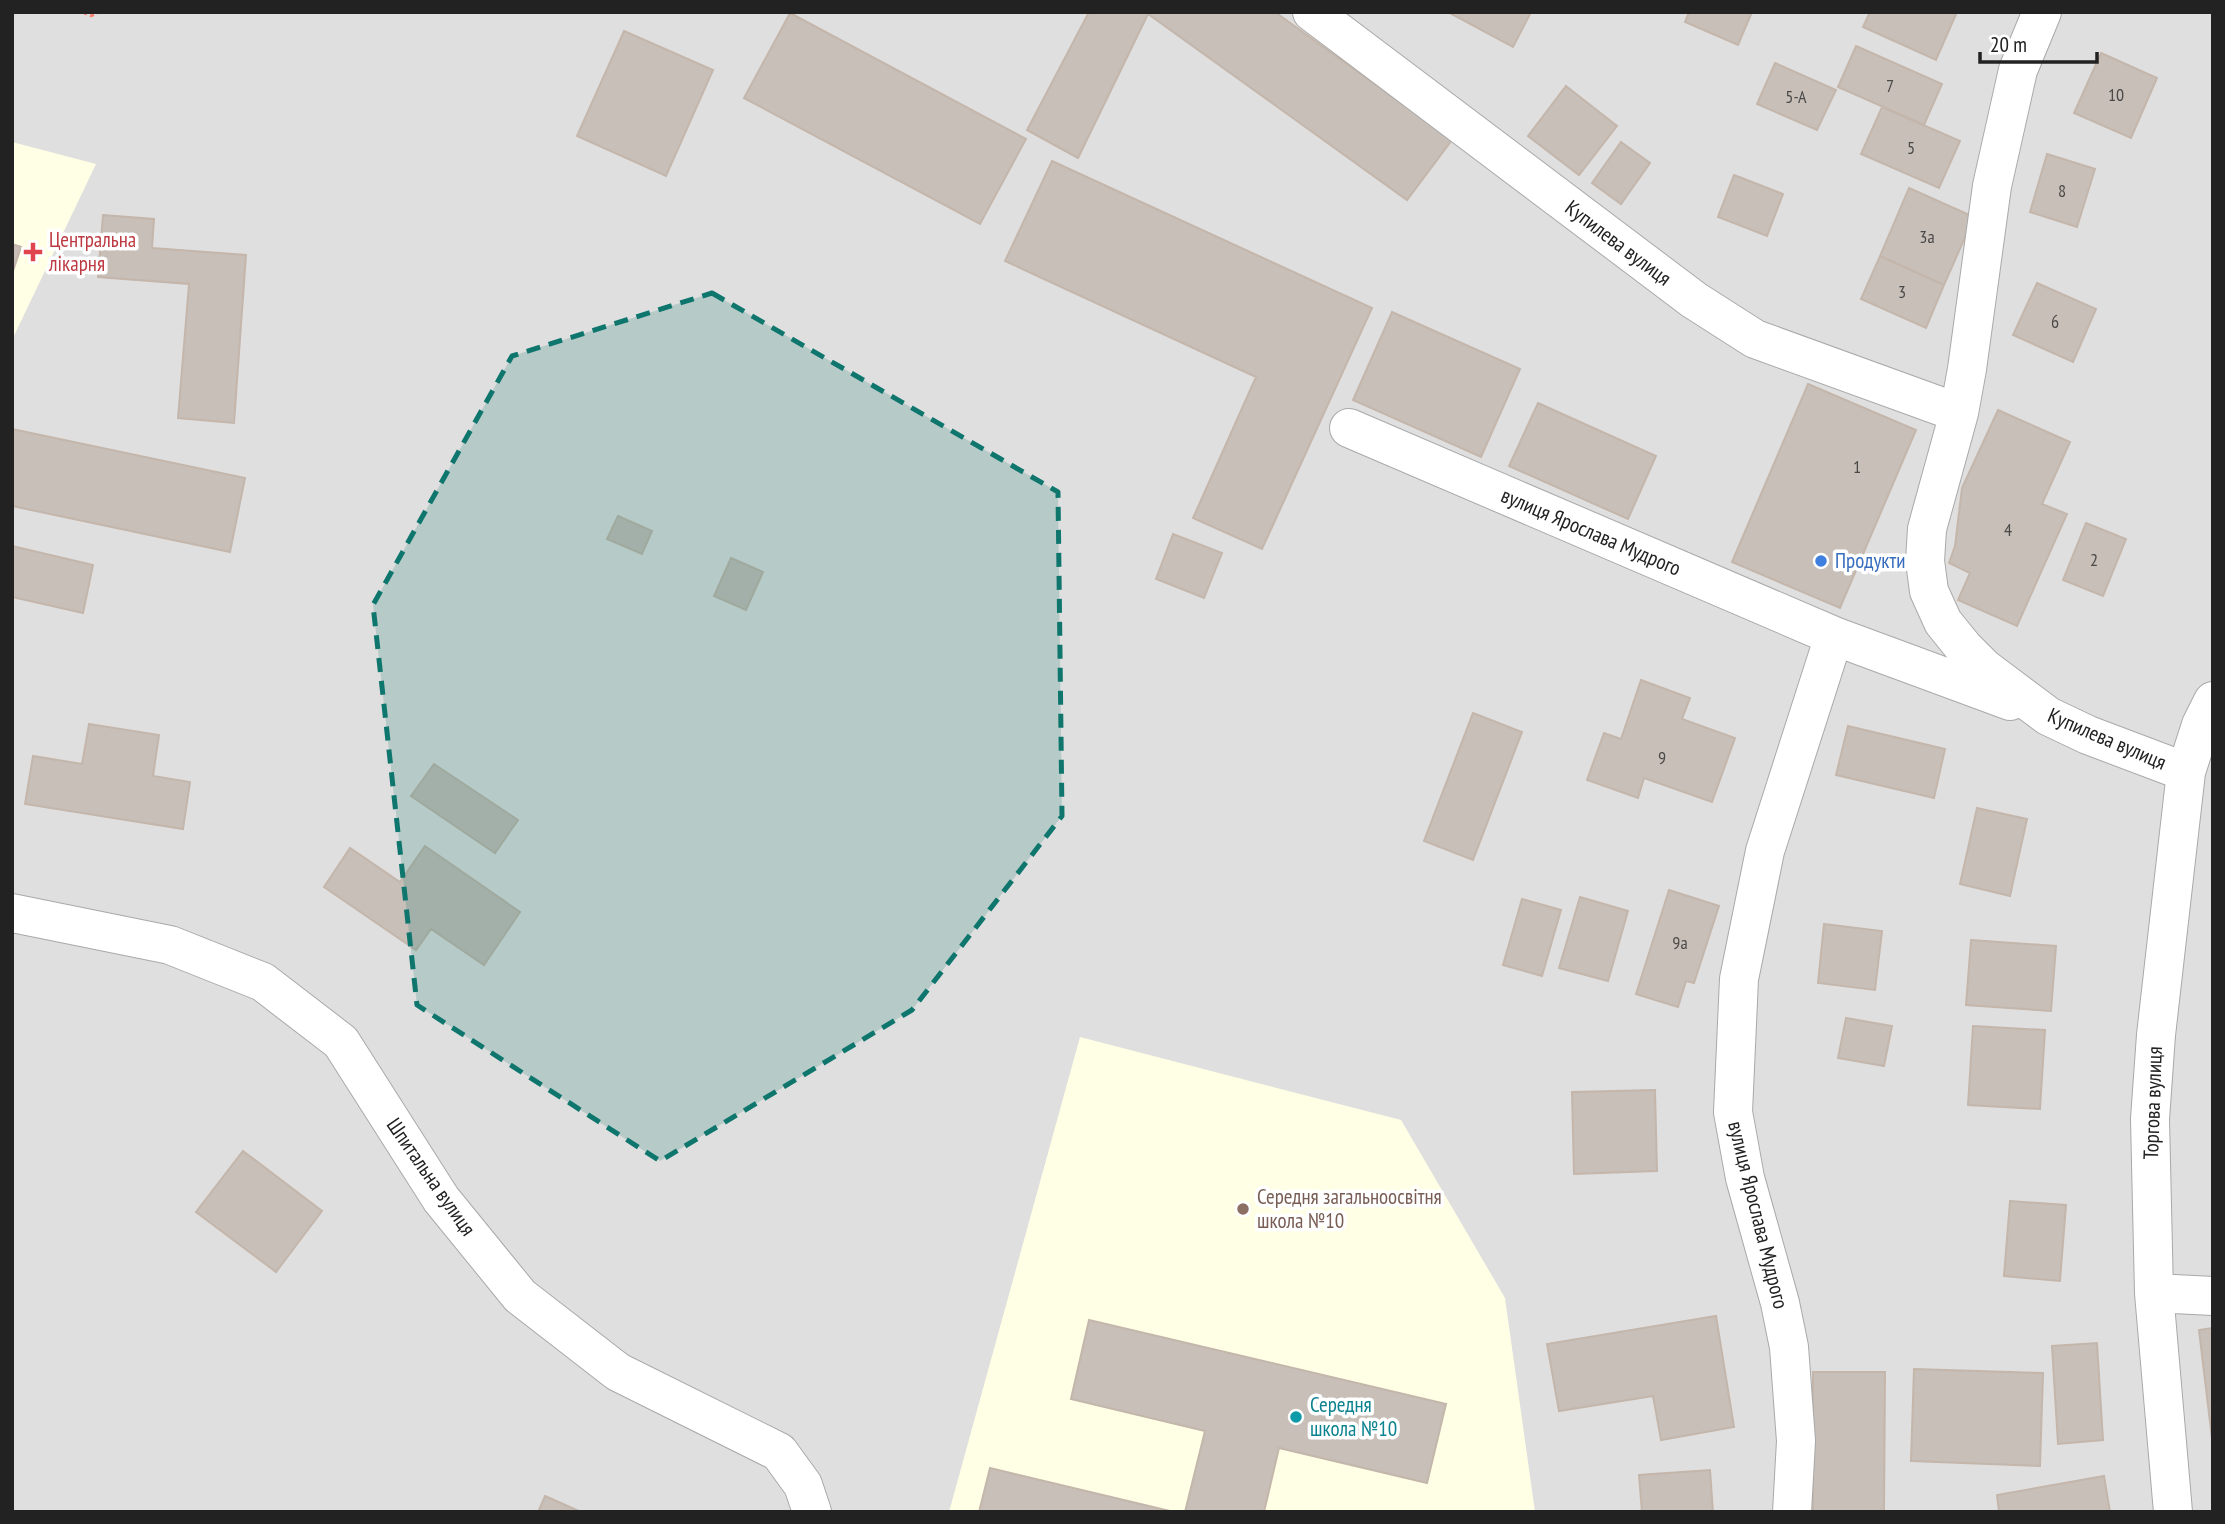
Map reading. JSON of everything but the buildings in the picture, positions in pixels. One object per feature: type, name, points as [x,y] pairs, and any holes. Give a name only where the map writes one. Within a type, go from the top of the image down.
[{"type":"street","name":"Купилева вулиця","points":[[1312,12],[1694,300],[1755,339],[1959,413]]},
{"type":"street","name":"Купилева вулиця","points":[[2042,12],[2018,70],[1992,186],[1968,369],[1959,413],[1927,529],[1925,561],[1929,591],[1943,622],[1964,648],[1984,668],[2048,716],[2088,735],[2186,772]]},
{"type":"street","name":"вулиця Ярослава Мудрого","points":[[1349,428],[1834,636],[2048,716]]},
{"type":"street","name":"вулиця Ярослава Мудрого","points":[[1792,1512],[1796,1441],[1788,1347],[1780,1303],[1745,1178],[1733,1112],[1739,979],[1765,850],[1834,636]]},
{"type":"street","name":"Торгова вулиця","points":[[2173,1512],[2154,1293],[2150,1119],[2156,1035],[2186,772],[2201,725],[2213,701]]},
{"type":"street","name":"Шпитальна вулиця","points":[[12,913],[170,945],[263,982],[341,1042],[441,1199],[520,1296],[618,1372],[779,1452],[803,1485],[812,1512]]},
{"type":"street","points":[[2154,1293],[2213,1296]]},
{"type":"path","points":[[85,12],[91,15],[98,12]]},
{"type":"highlighted area","points":[[712,293],[1058,492],[1062,816],[912,1010],[660,1161],[417,1005],[373,605],[512,356]]},
{"type":"shaded area","points":[[12,12],[2213,12],[2213,1512],[12,1512]]},
{"type":"shaded area","name":"Центральна лікарня","points":[[12,142],[96,164],[12,340]]},
{"type":"shaded area","name":"Середня загальноосвітня школа №10","points":[[1080,1037],[1401,1120],[1505,1298],[1535,1512],[949,1512]]},
{"type":"place","name":"Центральна лікарня","points":[[33,252]]},
{"type":"place","name":"Продукти","points":[[1821,561]]},
{"type":"place","name":"Середня загальноосвітня школа №10","points":[[1243,1209]]},
{"type":"place","name":"Середня школа №10","points":[[1296,1417]]}]
